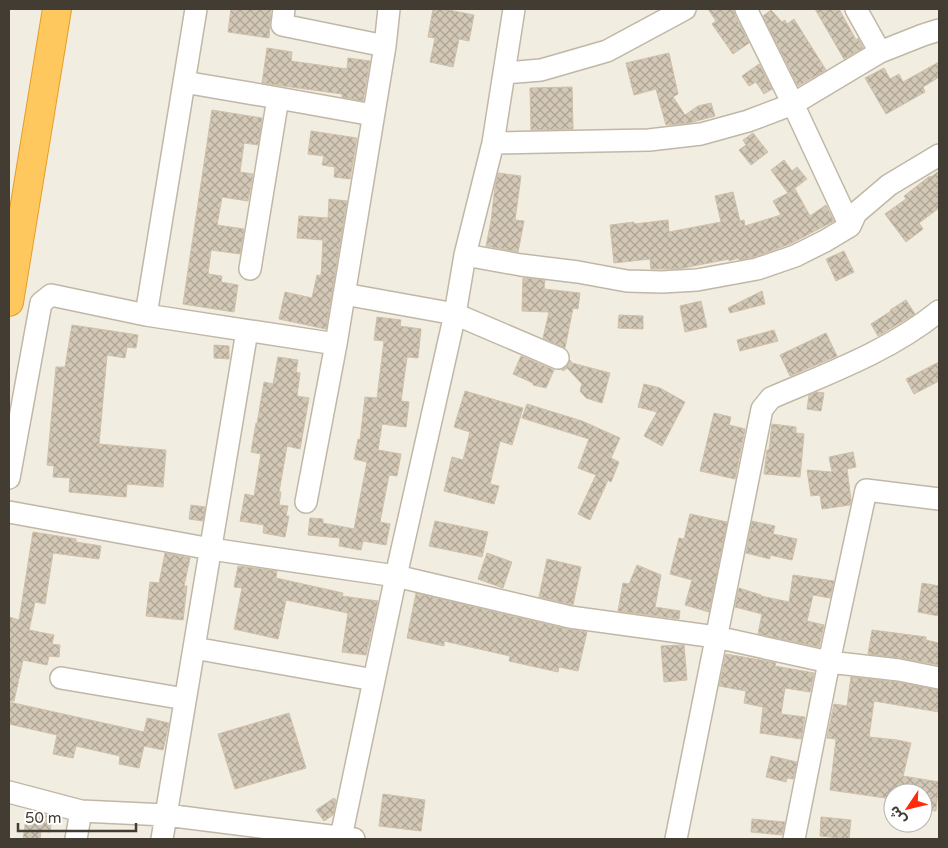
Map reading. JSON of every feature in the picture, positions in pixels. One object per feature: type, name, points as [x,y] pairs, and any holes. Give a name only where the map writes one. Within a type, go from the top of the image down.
[{"type":"highway","points":[[9,184],[38,9]]},
{"type":"highway","points":[[9,302],[57,9]]},
{"type":"street","points":[[146,315],[196,9]]},
{"type":"street","points":[[284,9],[282,25],[384,46]]},
{"type":"street","points":[[306,502],[336,344],[389,9]]},
{"type":"street","points":[[9,792],[81,811],[166,815],[316,837],[347,838],[374,680],[455,314],[465,255],[493,143],[514,9]]},
{"type":"street","points":[[504,73],[541,70],[607,51],[685,9]]},
{"type":"street","points":[[746,9],[850,226]]},
{"type":"street","points":[[856,9],[880,52]]},
{"type":"street","points":[[493,143],[649,140],[701,134],[748,121],[793,104],[880,52],[939,30]]},
{"type":"street","points":[[184,82],[373,115]]},
{"type":"street","points":[[250,269],[278,98]]},
{"type":"street","points":[[465,255],[521,265],[578,272],[627,282],[697,280],[757,269],[795,256],[850,226],[856,213],[889,185],[939,155]]},
{"type":"street","points":[[344,294],[455,314],[558,358]]},
{"type":"street","points":[[9,478],[41,303],[52,295],[146,315],[247,332],[336,344]]},
{"type":"street","points":[[676,839],[762,409],[771,398],[872,353],[937,318]]},
{"type":"street","points":[[162,839],[247,332]]},
{"type":"street","points":[[794,839],[866,490],[939,498]]},
{"type":"street","points":[[9,512],[211,549],[396,576],[570,617],[716,637],[829,662],[899,670],[939,678]]},
{"type":"street","points":[[194,648],[374,680]]},
{"type":"street","points":[[60,678],[186,699]]},
{"type":"street","points":[[76,839],[81,811]]},
{"type":"building","points":[[231,9],[271,9],[269,38],[228,32]]},
{"type":"building","points":[[433,9],[474,15],[469,41],[459,39],[453,67],[430,62],[435,38],[428,37]]},
{"type":"building","points":[[708,9],[734,9],[735,15],[749,43],[733,54],[712,24],[716,21]]},
{"type":"building","points":[[815,9],[839,9],[856,40],[858,38],[863,48],[844,59]]},
{"type":"building","points":[[771,10],[782,22],[785,20],[787,24],[794,19],[826,70],[798,86],[763,16]]},
{"type":"building","points":[[267,48],[292,52],[291,61],[347,69],[348,58],[370,61],[363,101],[342,97],[342,94],[262,83]]},
{"type":"building","points":[[669,53],[678,94],[673,97],[685,115],[698,106],[711,103],[715,116],[689,123],[666,125],[656,89],[634,95],[626,63]]},
{"type":"building","points":[[939,62],[939,77],[923,87],[925,92],[886,114],[865,78],[884,68],[890,79],[899,74],[903,82]]},
{"type":"building","points":[[759,64],[772,89],[764,94],[756,82],[749,86],[742,76]]},
{"type":"building","points":[[572,87],[573,129],[531,130],[530,88]]},
{"type":"building","points":[[212,110],[262,118],[258,145],[244,143],[240,172],[253,174],[248,201],[222,197],[217,225],[244,229],[240,254],[211,250],[208,274],[222,276],[221,282],[238,285],[234,312],[183,304]]},
{"type":"building","points":[[311,131],[357,138],[350,179],[334,177],[335,167],[322,165],[324,156],[308,154]]},
{"type":"building","points":[[753,133],[768,152],[751,165],[739,150],[746,145],[743,140]]},
{"type":"building","points":[[784,160],[792,171],[797,167],[807,179],[791,191],[795,189],[810,216],[826,205],[834,221],[790,244],[754,257],[739,260],[738,258],[729,261],[729,259],[678,269],[651,269],[650,259],[614,263],[610,225],[668,220],[669,232],[721,222],[715,196],[733,192],[740,221],[744,220],[745,226],[781,215],[773,201],[788,193],[771,170]]},
{"type":"building","points":[[939,171],[939,208],[919,223],[923,229],[906,242],[885,214],[906,199],[904,196]]},
{"type":"building","points":[[498,173],[521,176],[515,220],[524,221],[518,252],[486,246]]},
{"type":"building","points":[[329,199],[347,201],[326,329],[279,319],[285,292],[312,298],[317,275],[321,276],[323,240],[297,238],[299,216],[328,218]]},
{"type":"building","points":[[844,251],[854,272],[836,281],[826,259]]},
{"type":"building","points":[[523,278],[545,280],[544,289],[580,293],[578,309],[573,308],[565,348],[543,338],[549,312],[522,311]]},
{"type":"building","points":[[762,291],[765,304],[730,313],[728,308]]},
{"type":"building","points":[[906,300],[915,314],[878,336],[871,324]]},
{"type":"building","points":[[701,301],[707,327],[685,332],[680,306]]},
{"type":"building","points":[[619,315],[643,316],[643,329],[618,328]]},
{"type":"building","points":[[377,317],[401,320],[400,326],[421,329],[418,358],[407,357],[401,401],[409,402],[406,427],[382,424],[378,450],[401,454],[397,476],[389,475],[380,522],[390,524],[386,545],[363,541],[361,550],[339,546],[340,538],[308,535],[310,518],[323,519],[323,523],[354,529],[367,462],[354,459],[358,439],[360,440],[365,397],[377,398],[384,341],[374,340]]},
{"type":"building","points":[[72,325],[138,335],[136,348],[127,347],[125,358],[107,355],[99,444],[166,450],[163,487],[127,484],[126,497],[69,492],[70,478],[53,477],[54,466],[47,465],[56,367],[65,367]]},
{"type":"building","points":[[774,330],[778,341],[740,351],[737,340]]},
{"type":"building","points":[[826,333],[837,356],[790,376],[780,355]]},
{"type":"building","points":[[214,345],[229,346],[229,359],[214,358]]},
{"type":"building","points":[[521,356],[554,370],[546,388],[533,385],[533,383],[513,374]]},
{"type":"building","points":[[278,357],[298,360],[296,372],[300,373],[297,396],[309,398],[300,449],[287,446],[279,492],[281,492],[279,505],[288,506],[286,516],[289,516],[285,537],[263,533],[264,525],[240,521],[245,494],[254,496],[261,454],[251,452],[264,382],[273,384]]},
{"type":"building","points":[[570,360],[572,363],[610,373],[602,403],[586,398],[580,391],[582,384],[567,368],[562,370],[566,368]]},
{"type":"building","points":[[939,362],[939,381],[914,394],[906,379]]},
{"type":"building","points":[[644,384],[660,388],[685,402],[662,446],[644,436],[657,412],[638,407]]},
{"type":"building","points":[[465,391],[523,408],[512,445],[500,441],[490,484],[499,486],[494,504],[444,491],[452,457],[463,460],[470,432],[454,427]]},
{"type":"building","points":[[817,392],[824,393],[821,411],[807,409],[809,395]]},
{"type":"building","points":[[527,404],[582,421],[620,438],[611,458],[619,462],[611,482],[608,480],[590,520],[578,514],[596,475],[578,468],[589,439],[522,418]]},
{"type":"building","points":[[714,413],[731,417],[729,425],[745,429],[735,479],[700,471]]},
{"type":"building","points":[[772,424],[796,427],[796,433],[804,434],[800,477],[764,474]]},
{"type":"building","points":[[853,452],[856,467],[847,469],[850,505],[822,509],[820,495],[811,496],[807,470],[832,472],[829,457]]},
{"type":"building","points":[[191,505],[205,507],[203,521],[189,519]]},
{"type":"building","points":[[690,514],[727,522],[709,612],[685,605],[692,580],[670,574],[679,538],[684,539]]},
{"type":"building","points":[[435,521],[488,532],[482,557],[429,546]]},
{"type":"building","points":[[752,521],[775,526],[773,534],[797,539],[792,560],[770,555],[770,559],[746,553]]},
{"type":"building","points":[[33,532],[76,539],[76,542],[101,546],[99,559],[53,553],[45,604],[35,602],[29,630],[54,635],[52,644],[60,645],[59,657],[49,656],[47,665],[23,660],[14,701],[9,701],[9,617],[19,620]]},
{"type":"building","points":[[165,553],[190,558],[184,586],[187,586],[183,620],[146,616],[150,582],[159,583]]},
{"type":"building","points":[[487,553],[512,562],[503,588],[478,579]]},
{"type":"building","points":[[547,559],[581,567],[573,605],[539,597]]},
{"type":"building","points":[[637,565],[661,575],[655,607],[680,611],[679,619],[618,611],[623,583],[629,584]]},
{"type":"building","points":[[238,566],[277,571],[276,578],[343,593],[342,596],[378,601],[366,655],[342,652],[348,613],[286,600],[278,639],[234,629],[242,588],[234,587]]},
{"type":"building","points":[[793,575],[834,581],[830,598],[813,595],[807,621],[824,625],[819,647],[758,634],[762,614],[735,607],[739,588],[761,596],[789,602]]},
{"type":"building","points":[[922,583],[939,586],[939,616],[918,612]]},
{"type":"building","points":[[416,593],[567,629],[587,632],[578,671],[559,667],[558,672],[509,661],[510,656],[444,641],[444,646],[407,638]]},
{"type":"building","points":[[872,630],[926,637],[926,640],[939,643],[939,665],[868,654]]},
{"type":"building","points":[[684,645],[687,680],[664,682],[661,646]]},
{"type":"building","points":[[726,654],[772,662],[776,663],[775,666],[814,673],[810,692],[785,688],[781,714],[805,717],[801,739],[760,733],[763,707],[744,703],[746,691],[719,686]]},
{"type":"building","points":[[851,677],[897,682],[939,690],[939,712],[874,701],[869,737],[911,743],[903,776],[939,782],[936,811],[933,811],[933,783],[883,783],[883,798],[830,790],[836,739],[827,738],[834,704],[847,706]]},
{"type":"building","points":[[9,702],[144,732],[147,718],[169,723],[163,750],[144,746],[139,768],[119,764],[120,756],[76,746],[73,758],[53,754],[57,735],[9,724]]},
{"type":"building","points":[[289,713],[306,768],[235,789],[218,734]]},
{"type":"building","points":[[771,756],[797,762],[793,779],[787,778],[786,782],[766,777]]},
{"type":"building","points":[[383,794],[425,800],[421,831],[379,826]]},
{"type":"building","points":[[334,798],[336,800],[333,815],[324,821],[316,810]]},
{"type":"building","points":[[27,812],[52,816],[50,832],[41,831],[40,839],[23,839]]},
{"type":"building","points":[[821,817],[851,820],[849,839],[820,836]]},
{"type":"building","points":[[752,819],[785,822],[782,835],[751,832]]}]
